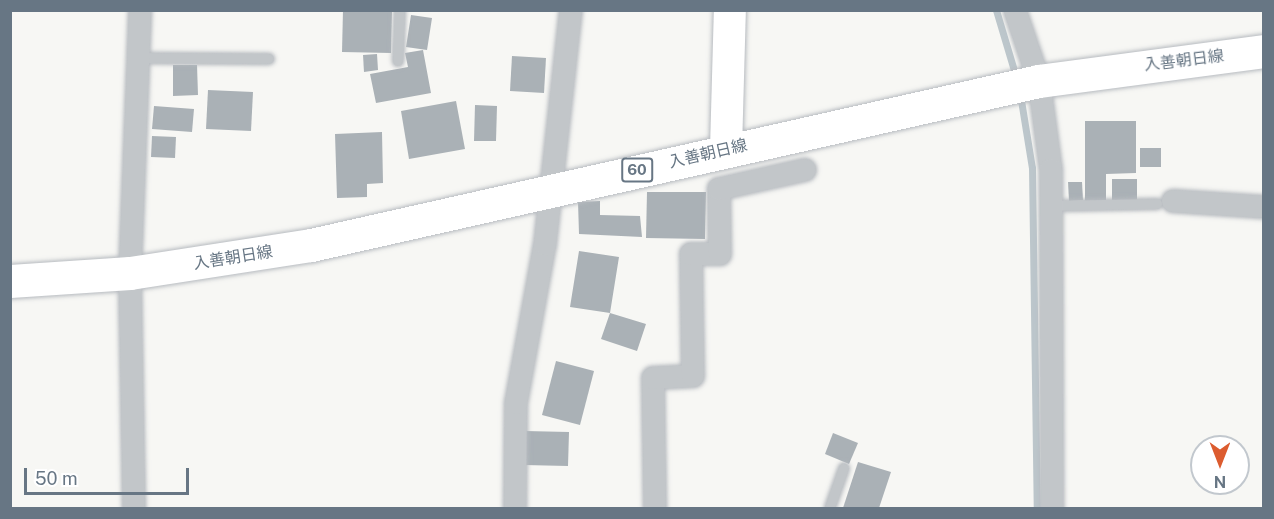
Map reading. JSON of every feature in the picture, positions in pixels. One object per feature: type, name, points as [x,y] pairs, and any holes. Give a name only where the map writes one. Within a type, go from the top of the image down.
[{"type":"main road","name":"入善朝日線","points":[[10,281],[130,273],[311,244],[726,149],[1039,81],[1263,51]]},
{"type":"street","points":[[134,508],[130,273],[140,10]]},
{"type":"street","points":[[515,508],[516,403],[551,190],[571,10]]},
{"type":"street","points":[[726,149],[730,10]]},
{"type":"street","points":[[1015,10],[1039,81],[1051,170],[1052,508]]},
{"type":"street","points":[[655,508],[653,378],[693,376],[691,254],[720,254],[719,189],[805,170]]},
{"type":"street","points":[[1165,202],[1263,207]]},
{"type":"lane","points":[[398,61],[400,10]]},
{"type":"lane","points":[[138,58],[269,59]]},
{"type":"lane","points":[[1051,206],[1165,202]]},
{"type":"lane","points":[[830,508],[844,468]]},
{"type":"building","points":[[343,10],[392,12],[391,53],[342,52]]},
{"type":"building","points":[[411,15],[432,18],[427,50],[406,47]]},
{"type":"building","points":[[423,50],[431,93],[376,103],[370,74],[408,67],[405,53]]},
{"type":"building","points":[[377,54],[378,70],[364,72],[363,55]]},
{"type":"building","points":[[512,56],[546,58],[544,93],[510,91]]},
{"type":"building","points":[[173,65],[197,65],[198,95],[173,96]]},
{"type":"building","points":[[208,90],[253,92],[251,131],[206,129]]},
{"type":"building","points":[[456,101],[465,149],[409,159],[401,111]]},
{"type":"building","points":[[475,105],[497,106],[496,141],[474,141]]},
{"type":"building","points":[[154,106],[194,109],[192,132],[152,129]]},
{"type":"building","points":[[1085,121],[1136,121],[1136,173],[1106,174],[1106,201],[1085,201]]},
{"type":"building","points":[[382,132],[383,183],[367,184],[367,197],[337,198],[335,134]]},
{"type":"building","points":[[152,136],[176,137],[175,158],[151,157]]},
{"type":"building","points":[[1140,148],[1161,148],[1161,167],[1140,167]]},
{"type":"building","points":[[1112,179],[1137,179],[1137,201],[1112,201]]},
{"type":"building","points":[[1068,182],[1082,182],[1083,200],[1069,201]]},
{"type":"building","points":[[647,192],[706,192],[705,239],[646,238]]},
{"type":"building","points":[[600,201],[600,215],[640,216],[642,237],[579,234],[578,202]]},
{"type":"building","points":[[579,251],[619,257],[610,313],[570,307]]},
{"type":"building","points":[[610,313],[646,324],[637,351],[601,339]]},
{"type":"building","points":[[556,361],[594,371],[580,425],[542,415]]},
{"type":"building","points":[[525,431],[569,432],[568,466],[524,465]]},
{"type":"building","points":[[833,433],[858,443],[849,464],[825,454]]},
{"type":"building","points":[[858,462],[891,472],[879,508],[843,508]]},
{"type":"waterway","points":[[996,10],[1016,77]]},
{"type":"waterway","points":[[1020,94],[1032,168],[1037,508]]}]
